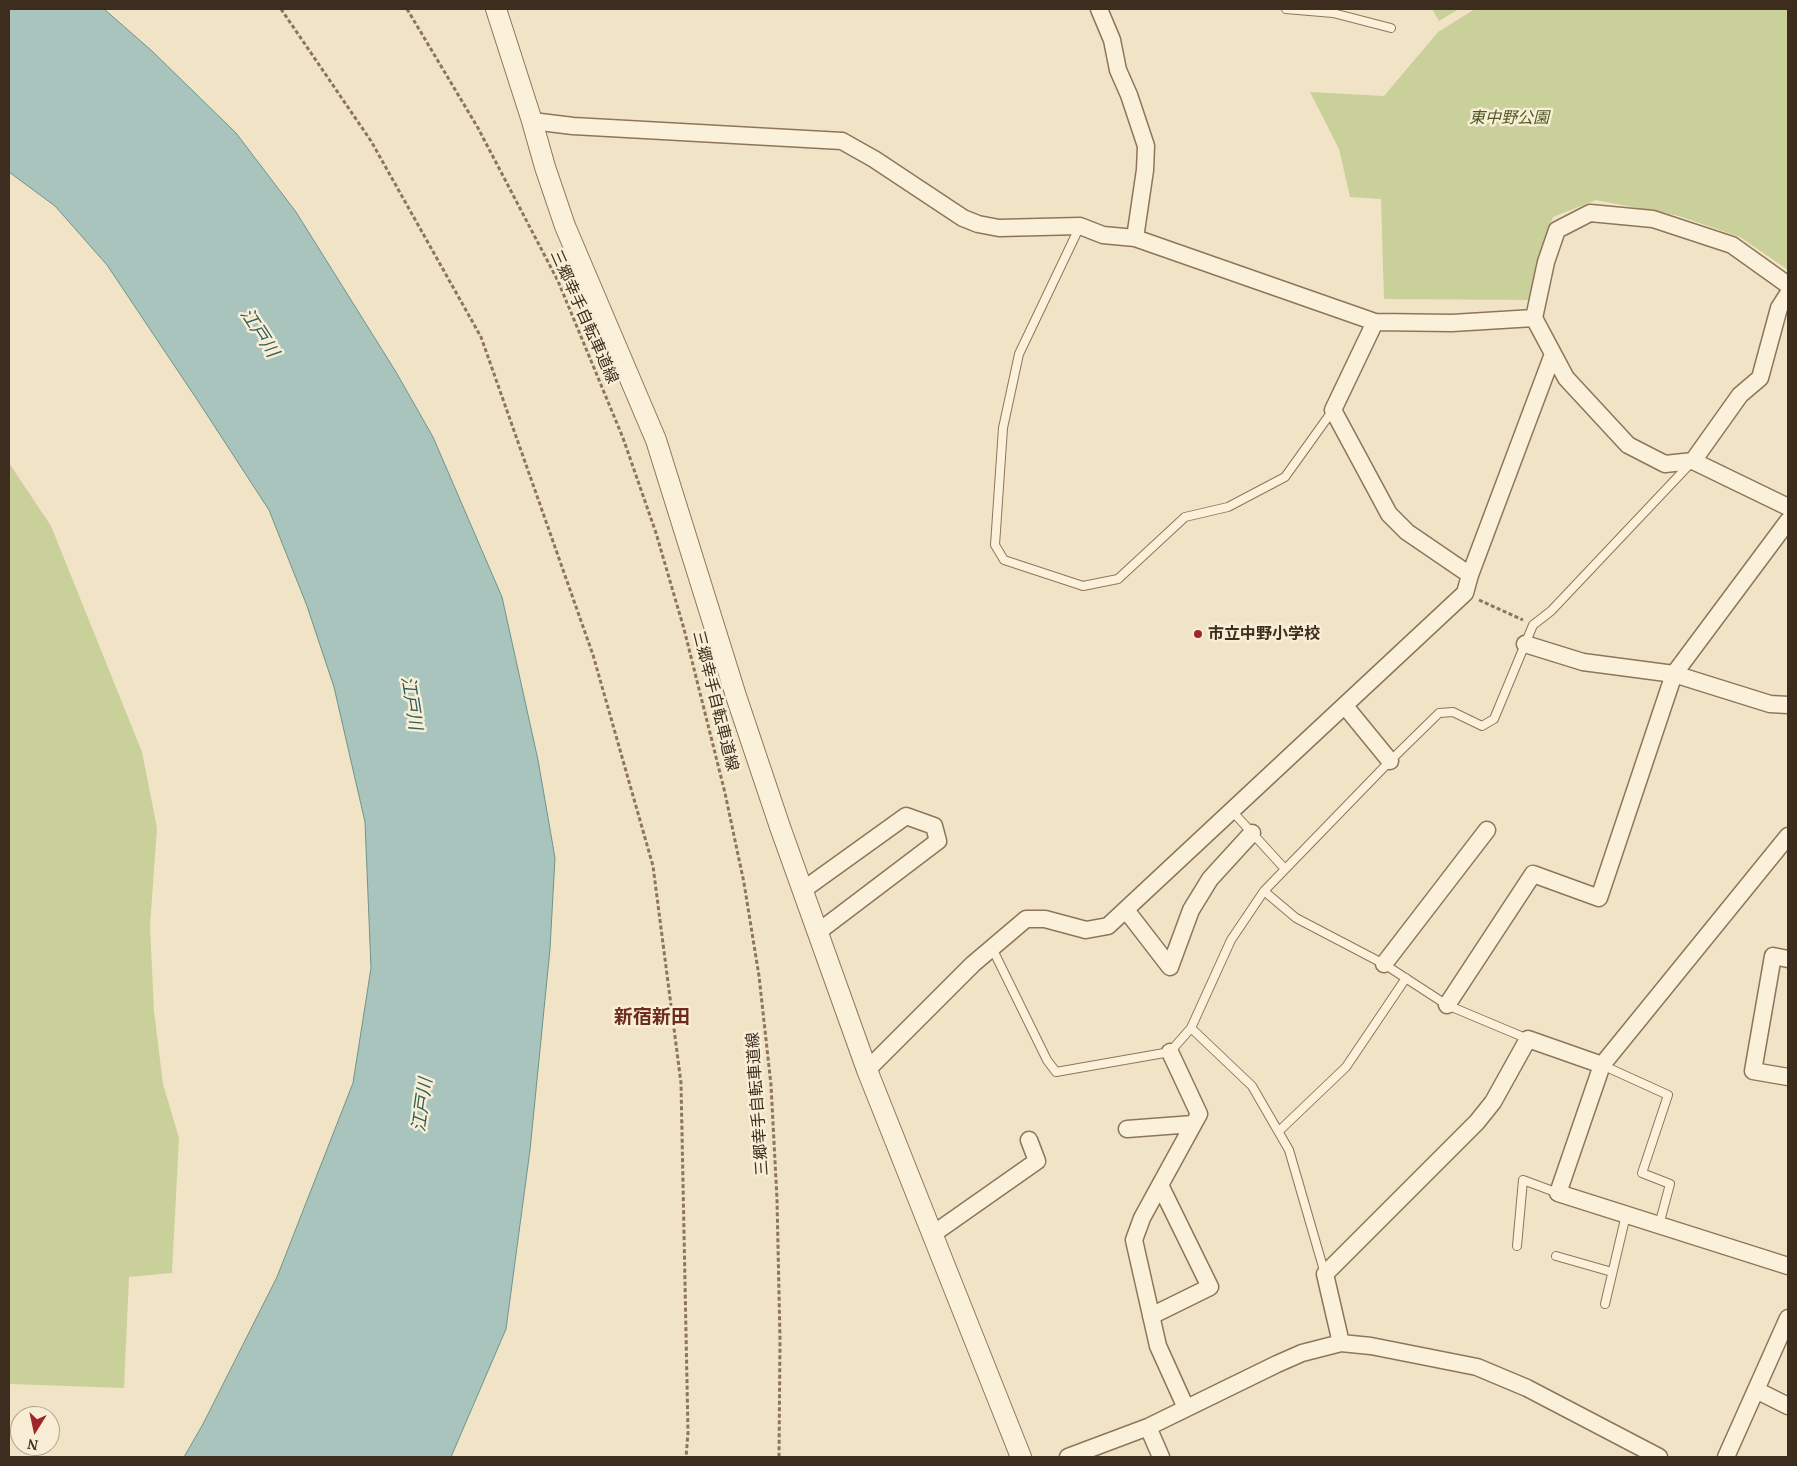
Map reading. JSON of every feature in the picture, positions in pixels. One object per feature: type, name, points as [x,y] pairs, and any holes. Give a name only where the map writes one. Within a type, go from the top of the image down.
[{"type":"street","points":[[496,9],[565,226],[656,440],[736,696],[867,1070],[1021,1457]]},
{"type":"street","points":[[1098,9],[1112,40],[1118,70],[1129,95],[1146,146],[1145,170],[1135,238]]},
{"type":"street","points":[[532,121],[573,126],[842,141],[874,159],[962,218],[978,224],[999,228],[1080,226],[1103,235],[1135,238],[1375,322],[1452,323],[1534,318]]},
{"type":"street","points":[[1788,286],[1732,245],[1654,220],[1590,213],[1557,230],[1546,262],[1534,318],[1566,378],[1628,445],[1665,464],[1693,461],[1788,507]]},
{"type":"street","points":[[1693,461],[1740,395],[1760,378],[1779,308],[1788,294]]},
{"type":"street","points":[[1375,322],[1333,410],[1389,514],[1407,532],[1470,575]]},
{"type":"street","points":[[867,1070],[973,964],[1026,919],[1045,919],[1086,930],[1108,926],[1465,594],[1470,575],[1553,354]]},
{"type":"street","points":[[1447,1005],[1534,874],[1599,898],[1674,674],[1788,521]]},
{"type":"street","points":[[1525,644],[1582,662],[1674,674],[1770,704],[1788,705]]},
{"type":"street","points":[[1345,706],[1390,761]]},
{"type":"street","points":[[803,890],[906,816],[934,826],[938,842],[818,932]]},
{"type":"street","points":[[1384,964],[1487,830]]},
{"type":"street","points":[[1126,910],[1170,968],[1191,910],[1210,879],[1252,833]]},
{"type":"street","points":[[1788,836],[1602,1064],[1558,1193],[1788,1266]]},
{"type":"street","points":[[1788,959],[1773,956],[1753,1071],[1788,1077]]},
{"type":"street","points":[[1341,1343],[1325,1274],[1477,1122],[1493,1102],[1528,1039],[1602,1064]]},
{"type":"street","points":[[1170,1052],[1199,1114],[1142,1218],[1134,1240],[1158,1346],[1186,1408]]},
{"type":"street","points":[[1127,1128],[1193,1124]]},
{"type":"street","points":[[933,1234],[1037,1161],[1029,1140]]},
{"type":"street","points":[[1151,1316],[1210,1287],[1160,1185]]},
{"type":"street","points":[[1726,1457],[1788,1318]]},
{"type":"street","points":[[1068,1457],[1093,1454],[1293,1356],[1341,1343],[1371,1346],[1477,1367],[1527,1388],[1659,1457]]},
{"type":"street","points":[[1756,1390],[1788,1406]]},
{"type":"street","points":[[1148,1427],[1160,1457]]},
{"type":"lane","points":[[1286,9],[1333,13],[1391,28]]},
{"type":"lane","points":[[1080,226],[1019,354],[1003,428],[995,545],[1004,560],[1083,586],[1118,579],[1185,517],[1228,507],[1285,477],[1333,410]]},
{"type":"lane","points":[[992,948],[1047,1060],[1056,1072],[1170,1052],[1191,1028],[1231,940],[1264,892],[1439,712],[1453,712],[1482,726],[1494,719],[1533,625],[1551,612],[1693,461]]},
{"type":"lane","points":[[1232,811],[1285,869]]},
{"type":"lane","points":[[1264,892],[1296,918],[1384,964],[1447,1005],[1528,1039]]},
{"type":"lane","points":[[1279,1131],[1346,1067],[1406,978]]},
{"type":"lane","points":[[1191,1028],[1252,1086],[1290,1150],[1325,1274]]},
{"type":"lane","points":[[1602,1064],[1668,1095],[1642,1174],[1670,1184],[1659,1225]]},
{"type":"lane","points":[[1517,1246],[1522,1180],[1558,1193]]},
{"type":"lane","points":[[1605,1304],[1626,1215]]},
{"type":"lane","points":[[1556,1256],[1612,1272]]},
{"type":"path","points":[[282,9],[371,141],[481,336],[593,655],[653,866],[681,1083],[688,1423],[686,1457]]},
{"type":"path","name":"三郷幸手自転車道線","points":[[407,9],[478,128],[558,281],[623,438],[656,533],[684,629],[727,802],[744,883],[759,976],[771,1085],[777,1199],[780,1457]]},
{"type":"path","points":[[1465,594],[1533,625]]},
{"type":"green space","points":[[1432,9],[1459,9],[1439,21]]},
{"type":"green space","name":"東中野公園","points":[[1475,9],[1788,9],[1788,270],[1740,237],[1679,216],[1596,200],[1553,217],[1539,255],[1536,300],[1384,299],[1381,199],[1350,197],[1339,149],[1310,92],[1384,96],[1438,32]]},
{"type":"green space","points":[[9,463],[51,526],[142,752],[157,828],[150,926],[154,1011],[163,1084],[179,1138],[172,1273],[129,1277],[124,1388],[9,1384]]},
{"type":"water","name":"江戸川","points":[[9,9],[104,9],[152,51],[236,133],[296,212],[396,372],[433,437],[502,597],[538,760],[555,858],[550,949],[530,1150],[506,1329],[451,1457],[184,1457],[203,1424],[277,1277],[353,1083],[371,968],[365,822],[334,687],[307,606],[269,510],[107,265],[55,206],[9,172]]},
{"type":"place","name":"市立中野小学校","points":[[1198,634]]},
{"type":"district","name":"新宿新田","points":[[652,1018]]}]
